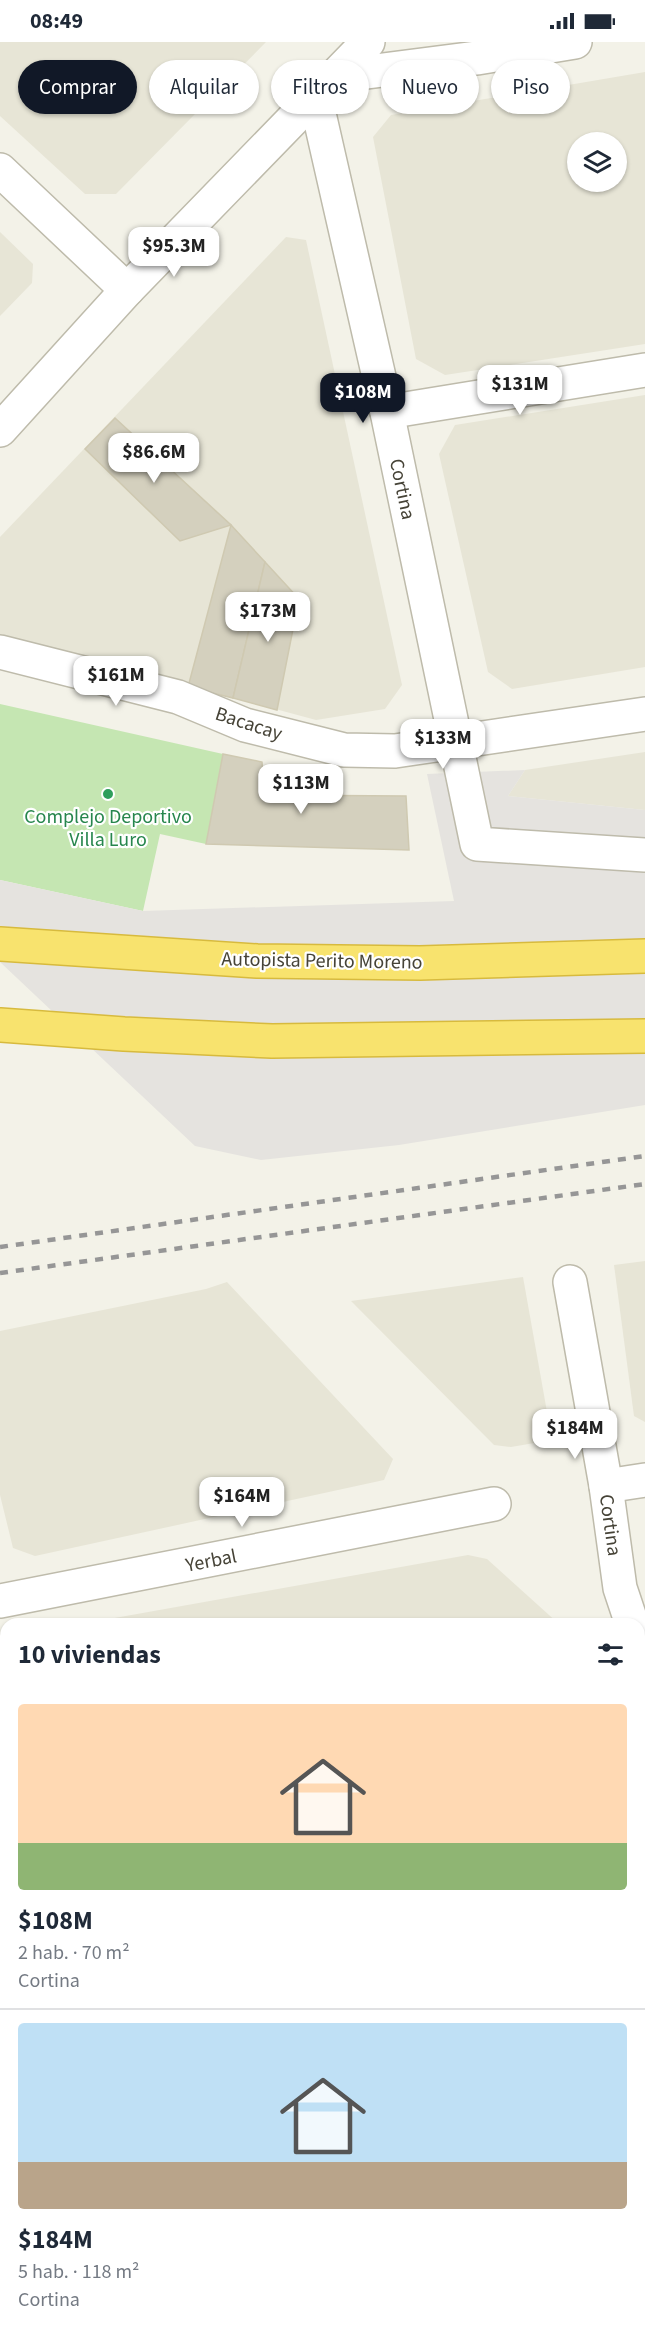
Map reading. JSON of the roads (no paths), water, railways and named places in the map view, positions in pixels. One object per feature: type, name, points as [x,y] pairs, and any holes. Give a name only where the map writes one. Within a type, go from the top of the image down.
[{"type":"highway","name":"Autopista Perito Moreno","points":[[0,944],[257,961],[420,963],[645,956]]},
{"type":"highway","points":[[0,1025],[272,1041],[645,1036]]},
{"type":"street","points":[[350,60],[368,42]]},
{"type":"street","points":[[369,78],[465,59],[575,42]]},
{"type":"street","points":[[0,430],[127,290],[298,114]]},
{"type":"street","name":"Cortina","points":[[330,114],[387,412],[477,844],[645,855]]},
{"type":"street","points":[[0,170],[127,290]]},
{"type":"street","points":[[387,412],[645,370]]},
{"type":"street","name":"Bacacay","points":[[0,651],[178,697],[245,725],[344,750],[395,751],[645,714]]},
{"type":"street","name":"Cortina","points":[[570,1282],[606,1486],[620,1588],[630,1618]]},
{"type":"street","points":[[606,1486],[645,1480]]},
{"type":"street","name":"Yerbal","points":[[0,1602],[494,1504]]},
{"type":"railway","points":[[0,1247],[645,1156]]},
{"type":"railway","points":[[0,1273],[645,1184]]},
{"type":"place","name":"Complejo Deportivo Villa Luro","points":[[108,794]]}]
